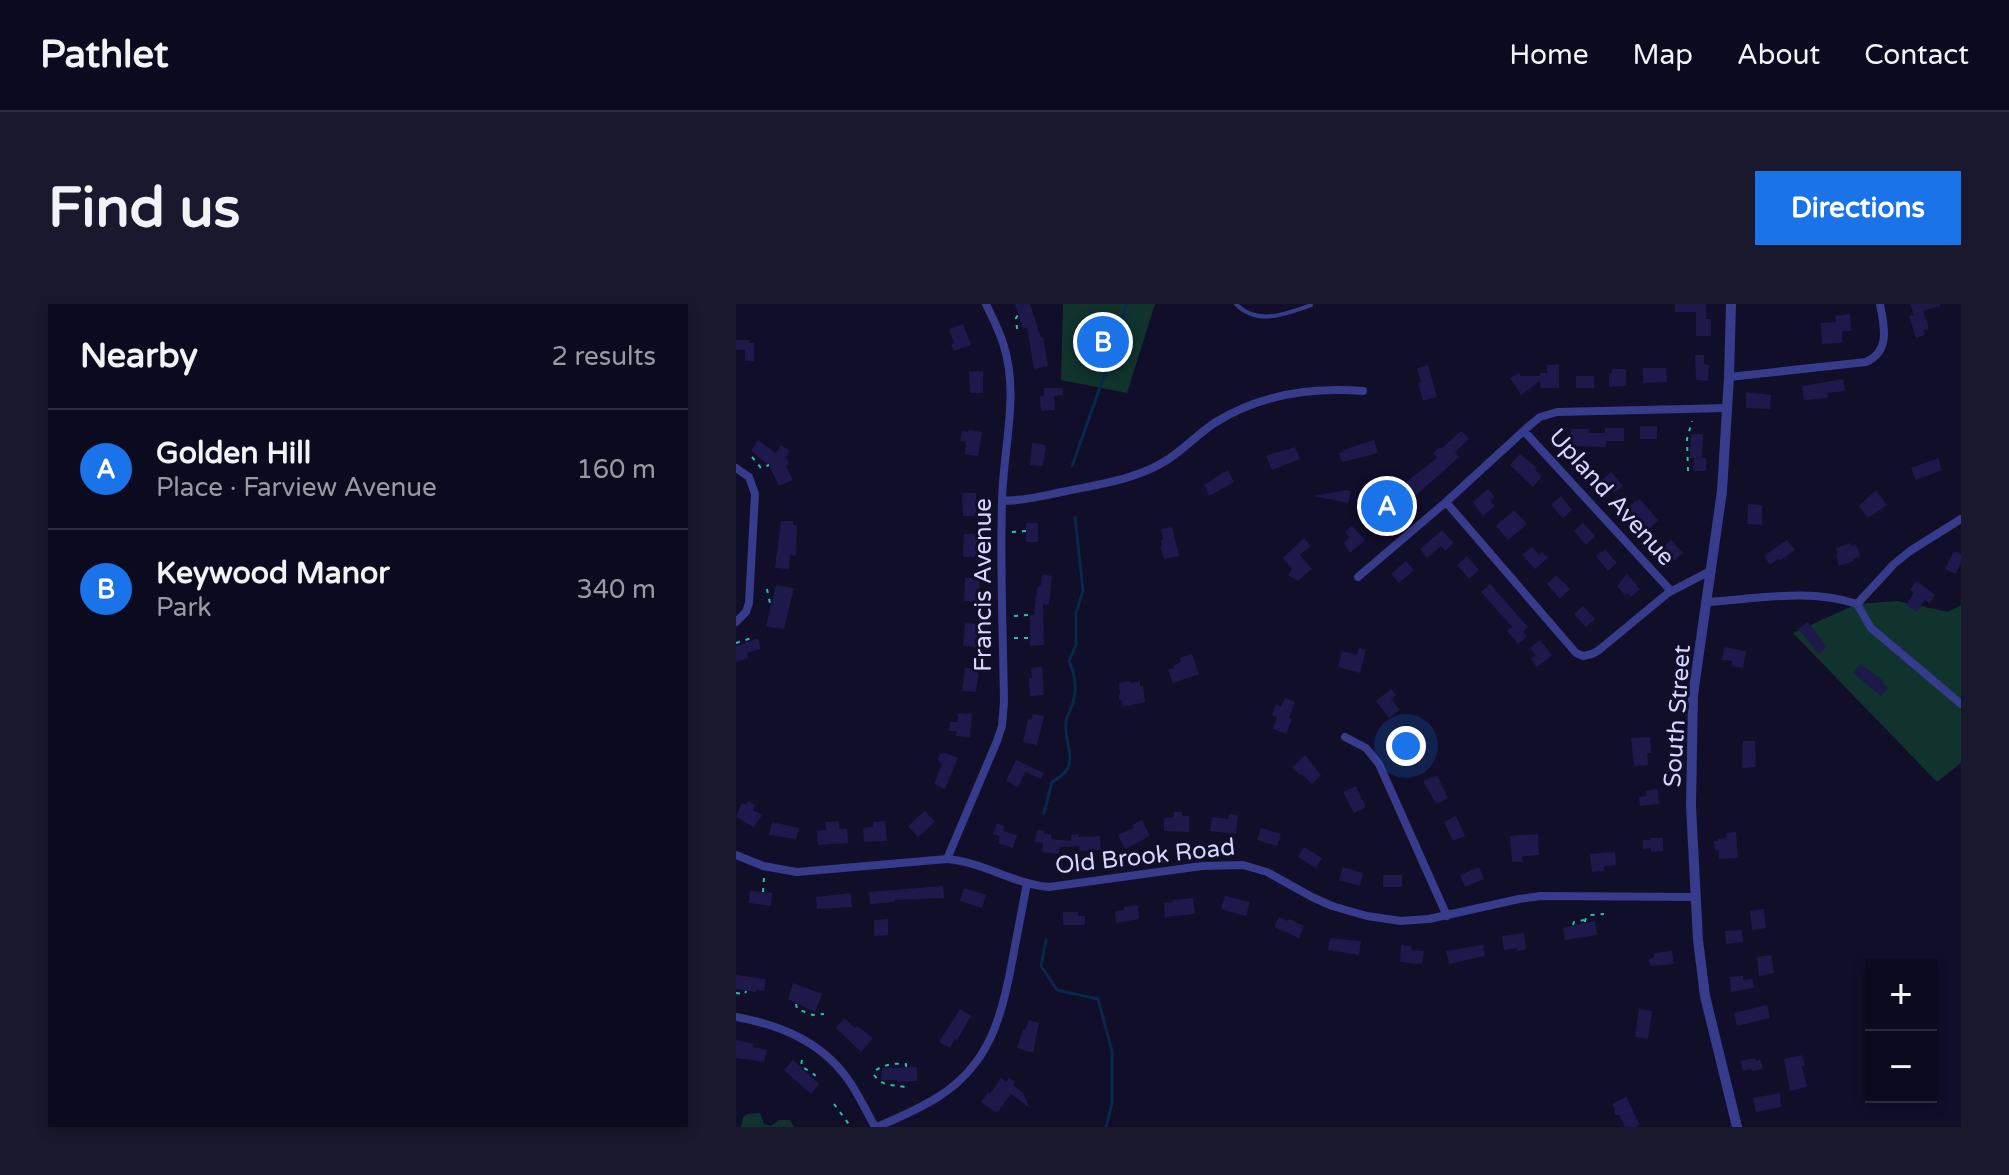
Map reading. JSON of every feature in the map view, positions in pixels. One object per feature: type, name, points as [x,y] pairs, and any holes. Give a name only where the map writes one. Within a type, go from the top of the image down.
[{"type":"street","name":"Francis Avenue","points":[[947,859],[990,760],[1002,726],[1004,702],[1002,501],[1011,389],[1004,344],[986,304]]},
{"type":"street","name":"South Street","points":[[1731,304],[1722,491],[1693,695],[1691,806],[1698,940],[1705,996],[1737,1127]]},
{"type":"street","points":[[1729,377],[1866,362],[1875,358],[1883,342],[1880,304]]},
{"type":"street","points":[[1002,501],[1071,490],[1150,469],[1174,455],[1215,423],[1275,396],[1322,389],[1363,391]]},
{"type":"street","points":[[1358,577],[1538,419],[1555,412],[1727,408]]},
{"type":"street","name":"Upland Avenue","points":[[1524,431],[1671,591]]},
{"type":"street","points":[[736,468],[749,477],[755,494],[749,603],[744,616],[736,622]]},
{"type":"street","points":[[1446,502],[1576,653],[1584,657],[1599,650],[1671,591],[1712,570]]},
{"type":"street","points":[[1857,604],[1894,564],[1961,519]]},
{"type":"street","points":[[1707,602],[1803,596],[1828,597],[1857,604],[1871,628],[1961,704]]},
{"type":"street","points":[[1345,737],[1366,748],[1379,764],[1447,916]]},
{"type":"street","name":"Old Brook Road","points":[[736,855],[763,866],[797,872],[960,860],[1027,883],[1049,887],[1202,866],[1243,865],[1265,871],[1312,897],[1354,913],[1401,921],[1447,916],[1532,897],[1696,897]]},
{"type":"street","points":[[736,1017],[788,1030],[814,1046],[846,1077],[876,1127],[939,1096],[961,1079],[992,1039],[1000,1017],[1027,883]]},
{"type":"lane","points":[[1236,304],[1251,314],[1270,317],[1311,305]]},
{"type":"path","points":[[1017,329],[1018,315]]},
{"type":"path","points":[[1688,471],[1687,439],[1692,421]]},
{"type":"path","points":[[752,457],[761,468],[769,465]]},
{"type":"path","points":[[755,471],[761,458]]},
{"type":"path","points":[[1012,532],[1026,531]]},
{"type":"path","points":[[767,589],[771,608]]},
{"type":"path","points":[[1014,616],[1029,615]]},
{"type":"path","points":[[736,643],[752,638]]},
{"type":"path","points":[[1014,638],[1029,638]]},
{"type":"path","points":[[763,892],[764,877]]},
{"type":"path","points":[[1573,923],[1585,921],[1592,914],[1604,914]]},
{"type":"path","points":[[736,993],[745,994],[746,991]]},
{"type":"path","points":[[796,1004],[797,1009],[813,1015],[824,1014]]},
{"type":"path","points":[[802,1060],[801,1066],[815,1075],[813,1078]]},
{"type":"path","points":[[876,1070],[898,1063],[906,1064],[906,1068]]},
{"type":"path","points":[[874,1075],[880,1083],[905,1087],[907,1084]]},
{"type":"path","points":[[834,1104],[851,1127]]},
{"type":"green space","points":[[1063,304],[1155,304],[1127,393],[1061,380]]},
{"type":"green space","points":[[1897,601],[1948,612],[1961,605],[1961,763],[1937,782],[1793,633],[1857,604]]},
{"type":"green space","points":[[760,1113],[764,1124],[771,1126],[779,1120],[790,1120],[794,1127],[741,1127],[743,1117]]},
{"type":"building","points":[[1015,304],[1030,304],[1043,337],[1048,366],[1034,369],[1027,327],[1023,329]]},
{"type":"building","points":[[1675,304],[1706,304],[1706,319],[1711,319],[1711,336],[1696,336],[1696,312],[1675,312]]},
{"type":"building","points":[[1910,304],[1940,304],[1923,311],[1929,329],[1923,330],[1925,335],[1916,338],[1909,316],[1914,315]]},
{"type":"building","points":[[1850,314],[1851,331],[1842,331],[1842,343],[1822,344],[1821,323],[1836,322],[1835,316]]},
{"type":"building","points":[[963,324],[971,345],[954,351],[949,329]]},
{"type":"building","points":[[736,340],[754,343],[754,361],[745,361],[745,350],[736,350]]},
{"type":"building","points":[[1695,355],[1704,355],[1704,364],[1709,365],[1708,381],[1696,380]]},
{"type":"building","points":[[1428,365],[1437,397],[1423,401],[1417,368]]},
{"type":"building","points":[[1547,365],[1559,365],[1559,388],[1541,388],[1540,381],[1521,395],[1510,378],[1519,373],[1521,376],[1540,376],[1540,373],[1547,373]]},
{"type":"building","points":[[1643,368],[1666,368],[1667,382],[1643,383]]},
{"type":"building","points":[[1612,369],[1626,369],[1626,386],[1609,387]]},
{"type":"building","points":[[969,371],[983,371],[983,393],[970,393]]},
{"type":"building","points":[[1576,376],[1594,376],[1594,388],[1576,388]]},
{"type":"building","points":[[1843,379],[1845,391],[1827,393],[1828,398],[1804,400],[1802,386]]},
{"type":"building","points":[[1044,388],[1062,388],[1063,395],[1054,396],[1055,410],[1041,411],[1040,396],[1044,396]]},
{"type":"building","points":[[1746,392],[1771,395],[1770,409],[1746,408]]},
{"type":"building","points":[[1640,426],[1657,426],[1657,439],[1640,439]]},
{"type":"building","points":[[1605,428],[1624,428],[1624,441],[1606,441],[1606,447],[1571,446],[1571,429],[1605,433]]},
{"type":"building","points":[[962,431],[982,432],[978,456],[965,454],[966,442],[960,441]]},
{"type":"building","points":[[1461,431],[1469,439],[1455,452],[1459,457],[1413,498],[1402,485],[1437,458],[1433,453]]},
{"type":"building","points":[[1691,434],[1703,434],[1702,458],[1706,458],[1706,471],[1693,471]]},
{"type":"building","points":[[758,440],[776,453],[781,445],[790,451],[786,466],[793,480],[779,486],[769,465],[751,451]]},
{"type":"building","points":[[1374,440],[1378,453],[1342,462],[1339,453],[1343,450]]},
{"type":"building","points":[[1032,443],[1046,445],[1043,466],[1030,465]]},
{"type":"building","points":[[1295,447],[1300,459],[1272,470],[1266,456]]},
{"type":"building","points":[[1520,454],[1542,476],[1533,487],[1510,465]]},
{"type":"building","points":[[1938,458],[1942,470],[1916,480],[1911,468]]},
{"type":"building","points":[[1228,470],[1234,482],[1209,496],[1204,485]]},
{"type":"building","points":[[1611,472],[1623,486],[1614,493],[1601,481]]},
{"type":"building","points":[[1488,489],[1495,497],[1490,500],[1495,506],[1483,516],[1473,502]]},
{"type":"building","points":[[1876,490],[1887,505],[1868,518],[1859,506]]},
{"type":"building","points":[[1351,491],[1348,503],[1314,496]]},
{"type":"building","points":[[962,493],[976,493],[976,516],[963,516]]},
{"type":"building","points":[[1561,496],[1572,510],[1563,518],[1551,505]]},
{"type":"building","points":[[1640,499],[1658,520],[1647,531],[1627,509]]},
{"type":"building","points":[[1748,504],[1762,505],[1762,525],[1747,524]]},
{"type":"building","points":[[1384,506],[1392,516],[1377,529],[1369,520]]},
{"type":"building","points":[[1514,510],[1527,524],[1508,540],[1496,526]]},
{"type":"building","points":[[781,521],[793,521],[793,525],[797,525],[796,556],[790,555],[789,569],[775,568]]},
{"type":"building","points":[[1026,523],[1038,523],[1038,542],[1026,542]]},
{"type":"building","points":[[1583,523],[1595,536],[1586,545],[1574,531]]},
{"type":"building","points":[[1352,526],[1365,540],[1350,553],[1344,543],[1350,537],[1345,532]]},
{"type":"building","points":[[1172,527],[1179,556],[1164,559],[1160,546],[1163,540],[1161,529]]},
{"type":"building","points":[[1442,530],[1454,543],[1445,551],[1441,546],[1427,558],[1420,549]]},
{"type":"building","points":[[964,534],[978,534],[978,557],[963,557]]},
{"type":"building","points":[[1304,538],[1311,546],[1300,555],[1312,569],[1298,581],[1288,575],[1292,569],[1283,558]]},
{"type":"building","points":[[1671,540],[1683,553],[1674,561],[1662,548]]},
{"type":"building","points":[[1787,540],[1795,550],[1770,565],[1764,556]]},
{"type":"building","points":[[1851,543],[1851,546],[1856,544],[1860,557],[1839,566],[1836,548]]},
{"type":"building","points":[[1532,547],[1539,555],[1542,552],[1548,558],[1535,569],[1522,555]]},
{"type":"building","points":[[1605,549],[1617,563],[1608,571],[1596,556]]},
{"type":"building","points":[[1954,551],[1961,554],[1956,574],[1945,569]]},
{"type":"building","points":[[1467,556],[1479,570],[1469,579],[1457,565]]},
{"type":"building","points":[[1406,561],[1414,570],[1399,583],[1391,574]]},
{"type":"building","points":[[1042,574],[1052,576],[1049,605],[1043,604],[1044,645],[1030,646],[1030,615],[1034,615]]},
{"type":"building","points":[[1627,574],[1640,589],[1631,597],[1617,586]]},
{"type":"building","points":[[1556,575],[1570,589],[1560,599],[1547,584]]},
{"type":"building","points":[[965,578],[979,578],[979,602],[964,601]]},
{"type":"building","points":[[1916,581],[1935,595],[1930,603],[1925,600],[1917,612],[1906,605],[1914,593],[1910,590]]},
{"type":"building","points":[[1490,584],[1528,627],[1523,632],[1527,636],[1518,644],[1507,631],[1512,627],[1481,592]]},
{"type":"building","points":[[776,585],[794,588],[784,629],[766,626]]},
{"type":"building","points":[[1583,606],[1595,619],[1586,627],[1574,614]]},
{"type":"building","points":[[1808,622],[1827,647],[1819,654],[1798,629]]},
{"type":"building","points":[[965,623],[979,624],[976,647],[963,646]]},
{"type":"building","points":[[758,638],[761,649],[747,653],[748,658],[736,662],[736,646]]},
{"type":"building","points":[[1540,640],[1552,655],[1537,667],[1530,659],[1536,655],[1530,648]]},
{"type":"building","points":[[1724,647],[1746,651],[1743,668],[1731,666],[1732,661],[1722,660]]},
{"type":"building","points":[[1359,648],[1366,650],[1360,673],[1338,667],[1342,651],[1357,655]]},
{"type":"building","points":[[1192,654],[1199,674],[1173,683],[1168,670],[1181,662],[1180,658]]},
{"type":"building","points":[[1860,664],[1884,681],[1882,683],[1888,688],[1881,696],[1853,673]]},
{"type":"building","points":[[1042,667],[1044,695],[1030,696],[1031,668]]},
{"type":"building","points":[[965,668],[979,670],[976,692],[962,691]]},
{"type":"building","points":[[1140,681],[1145,702],[1123,707],[1119,699],[1119,683]]},
{"type":"building","points":[[1391,689],[1396,695],[1391,699],[1400,710],[1389,718],[1376,701]]},
{"type":"building","points":[[1285,698],[1295,702],[1286,734],[1273,729],[1277,717],[1272,715],[1276,704],[1281,707]]},
{"type":"building","points":[[958,713],[972,714],[970,737],[956,736],[957,731],[949,731],[950,722],[958,722]]},
{"type":"building","points":[[1033,714],[1044,716],[1037,745],[1023,742],[1028,719],[1031,720]]},
{"type":"building","points":[[1415,730],[1422,749],[1411,755],[1401,737]]},
{"type":"building","points":[[1650,737],[1648,765],[1634,766],[1631,738]]},
{"type":"building","points":[[1743,741],[1755,741],[1756,767],[1742,768]]},
{"type":"building","points":[[940,754],[958,758],[945,789],[934,784],[942,764],[938,760]]},
{"type":"building","points":[[1305,755],[1321,775],[1312,784],[1292,768]]},
{"type":"building","points":[[1016,760],[1044,773],[1041,779],[1025,772],[1018,787],[1006,781]]},
{"type":"building","points":[[1437,775],[1448,798],[1436,804],[1423,781]]},
{"type":"building","points":[[1356,786],[1366,807],[1354,813],[1343,792]]},
{"type":"building","points":[[1658,789],[1659,804],[1640,806],[1639,797],[1646,796],[1646,791]]},
{"type":"building","points":[[748,801],[755,805],[753,810],[762,815],[754,827],[736,817],[742,803],[746,805]]},
{"type":"building","points":[[925,811],[935,822],[918,837],[908,826]]},
{"type":"building","points":[[1174,812],[1189,816],[1189,832],[1164,831],[1164,818],[1174,817]]},
{"type":"building","points":[[1229,814],[1238,815],[1236,834],[1210,831],[1212,817],[1228,819]]},
{"type":"building","points":[[1456,816],[1465,836],[1453,841],[1444,822]]},
{"type":"building","points":[[1142,820],[1150,836],[1125,849],[1118,835],[1134,828],[1132,825]]},
{"type":"building","points":[[839,821],[839,829],[847,829],[848,843],[818,845],[817,831],[826,830],[825,822]]},
{"type":"building","points":[[885,821],[887,841],[864,842],[863,828],[873,827],[873,822]]},
{"type":"building","points":[[772,822],[799,828],[796,839],[769,835]]},
{"type":"building","points":[[997,823],[1004,826],[1003,831],[1017,835],[1013,848],[998,843],[1000,836],[993,834]]},
{"type":"building","points":[[1261,828],[1281,834],[1277,846],[1257,840]]},
{"type":"building","points":[[1037,830],[1051,834],[1051,839],[1071,841],[1071,835],[1100,836],[1101,850],[1080,851],[1079,846],[1060,847],[1059,854],[1042,852],[1043,843],[1035,842]]},
{"type":"building","points":[[1736,832],[1738,858],[1719,859],[1719,850],[1715,850],[1714,841],[1727,838],[1726,833]]},
{"type":"building","points":[[1538,834],[1539,855],[1522,856],[1523,862],[1512,862],[1510,836]]},
{"type":"building","points":[[1663,838],[1663,851],[1643,849],[1643,840]]},
{"type":"building","points":[[1304,847],[1322,858],[1316,868],[1298,857]]},
{"type":"building","points":[[1615,852],[1616,865],[1592,872],[1590,854]]},
{"type":"building","points":[[1343,867],[1363,873],[1360,886],[1339,880]]},
{"type":"building","points":[[1479,867],[1484,879],[1465,887],[1460,875]]},
{"type":"building","points":[[1383,875],[1402,875],[1402,887],[1383,887]]},
{"type":"building","points":[[943,886],[944,898],[870,904],[869,892]]},
{"type":"building","points":[[964,888],[986,895],[982,908],[960,901]]},
{"type":"building","points":[[750,891],[772,893],[771,906],[749,903]]},
{"type":"building","points":[[851,893],[852,907],[817,909],[816,897]]},
{"type":"building","points":[[1225,896],[1250,902],[1246,916],[1221,909]]},
{"type":"building","points":[[1193,898],[1195,914],[1165,917],[1164,903]]},
{"type":"building","points":[[1138,905],[1139,919],[1116,923],[1115,911]]},
{"type":"building","points":[[1764,909],[1766,928],[1752,930],[1750,911]]},
{"type":"building","points":[[1063,912],[1078,912],[1078,916],[1085,916],[1085,925],[1063,925]]},
{"type":"building","points":[[1279,917],[1304,926],[1299,938],[1274,927]]},
{"type":"building","points":[[888,919],[888,935],[874,936],[874,920]]},
{"type":"building","points":[[1595,921],[1597,935],[1565,940],[1563,928]]},
{"type":"building","points":[[1742,930],[1743,942],[1726,944],[1725,931]]},
{"type":"building","points":[[1524,933],[1526,949],[1504,950],[1502,936]]},
{"type":"building","points":[[1330,938],[1361,941],[1359,955],[1328,950]]},
{"type":"building","points":[[1401,945],[1424,951],[1422,964],[1400,962]]},
{"type":"building","points":[[1483,945],[1485,956],[1449,964],[1446,951]]},
{"type":"building","points":[[1672,951],[1674,964],[1650,966],[1649,959],[1654,958],[1654,953]]},
{"type":"building","points":[[1771,955],[1774,973],[1759,976],[1757,957]]},
{"type":"building","points":[[736,975],[766,979],[764,991],[736,989]]},
{"type":"building","points":[[1743,976],[1743,980],[1753,979],[1754,988],[1731,992],[1730,977]]},
{"type":"building","points":[[793,983],[822,994],[815,1012],[788,999]]},
{"type":"building","points":[[1767,1005],[1770,1018],[1737,1026],[1734,1013]]},
{"type":"building","points":[[960,1009],[971,1016],[950,1048],[939,1042]]},
{"type":"building","points":[[1639,1009],[1652,1011],[1648,1039],[1635,1037]]},
{"type":"building","points":[[844,1018],[873,1038],[861,1052],[836,1028]]},
{"type":"building","points":[[1029,1020],[1039,1023],[1033,1053],[1017,1048]]},
{"type":"building","points":[[736,1040],[767,1050],[764,1062],[736,1058]]},
{"type":"building","points":[[1802,1055],[1807,1087],[1790,1091],[1784,1059]]},
{"type":"building","points":[[1755,1058],[1756,1061],[1760,1060],[1763,1069],[1743,1071],[1741,1061]]},
{"type":"building","points":[[793,1060],[819,1084],[811,1094],[784,1070]]},
{"type":"building","points":[[917,1067],[917,1081],[881,1080],[882,1068]]},
{"type":"building","points":[[1001,1078],[1006,1082],[1009,1078],[1015,1082],[1013,1085],[1023,1093],[1030,1108],[1011,1094],[997,1113],[981,1102]]},
{"type":"building","points":[[1780,1093],[1781,1107],[1756,1112],[1753,1098]]},
{"type":"building","points":[[1626,1097],[1640,1125],[1636,1127],[1625,1127],[1614,1112],[1612,1104]]},
{"type":"waterway","points":[[1072,466],[1118,337],[1126,304]]},
{"type":"waterway","points":[[1044,813],[1052,782],[1062,776],[1070,762],[1066,721],[1075,687],[1069,661],[1076,645],[1076,613],[1083,591],[1075,517]]},
{"type":"waterway","points":[[1046,940],[1041,966],[1057,990],[1098,999],[1112,1051],[1112,1103],[1106,1127]]},
{"type":"place","name":"Keywood Manor","points":[[1103,342]]},
{"type":"place","name":"Golden Hill","points":[[1387,506]]}]
